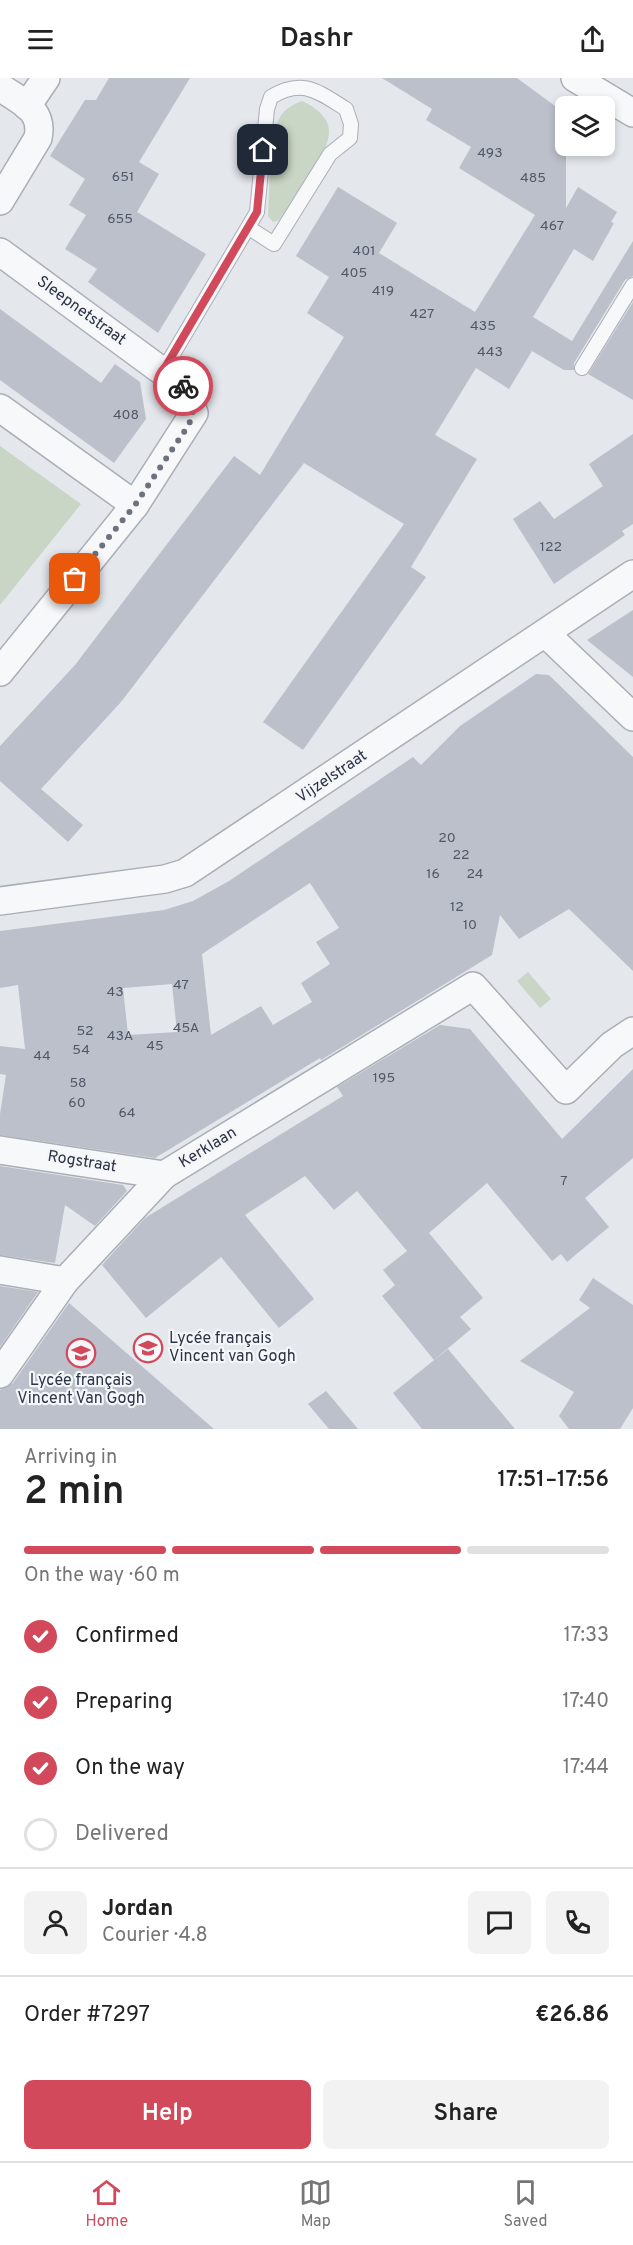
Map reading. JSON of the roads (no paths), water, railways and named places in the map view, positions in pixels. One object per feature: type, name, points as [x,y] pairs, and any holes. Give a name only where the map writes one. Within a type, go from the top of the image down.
[{"type":"street","points":[[27,106],[46,78]]},
{"type":"street","points":[[575,78],[633,113]]},
{"type":"street","points":[[0,87],[38,115],[41,126],[38,138],[0,201]]},
{"type":"street","name":"Sleepnetstraat","points":[[0,252],[185,388],[194,413],[135,505],[0,671]]},
{"type":"street","points":[[0,408],[135,505]]},
{"type":"street","name":"Vijzelstraat","points":[[0,901],[165,879],[185,873],[633,574]]},
{"type":"street","points":[[546,634],[633,717]]},
{"type":"street","name":"Kerklaan","points":[[0,1374],[65,1281],[164,1175],[473,986],[566,1090],[612,1045],[633,1031]]},
{"type":"street","name":"Rogstraat","points":[[0,1150],[164,1175]]},
{"type":"street","points":[[0,1270],[65,1281]]},
{"type":"lane","points":[[163,371],[257,212],[267,109],[271,97],[294,83],[308,85],[346,109],[351,124],[351,138],[330,154],[274,244],[249,228]]},
{"type":"lane","points":[[582,368],[633,285]]},
{"type":"place","name":"Lycée français Vincent van Gogh","points":[[148,1348]]},
{"type":"place","name":"Lycée français Vincent Van Gogh","points":[[81,1353]]}]
